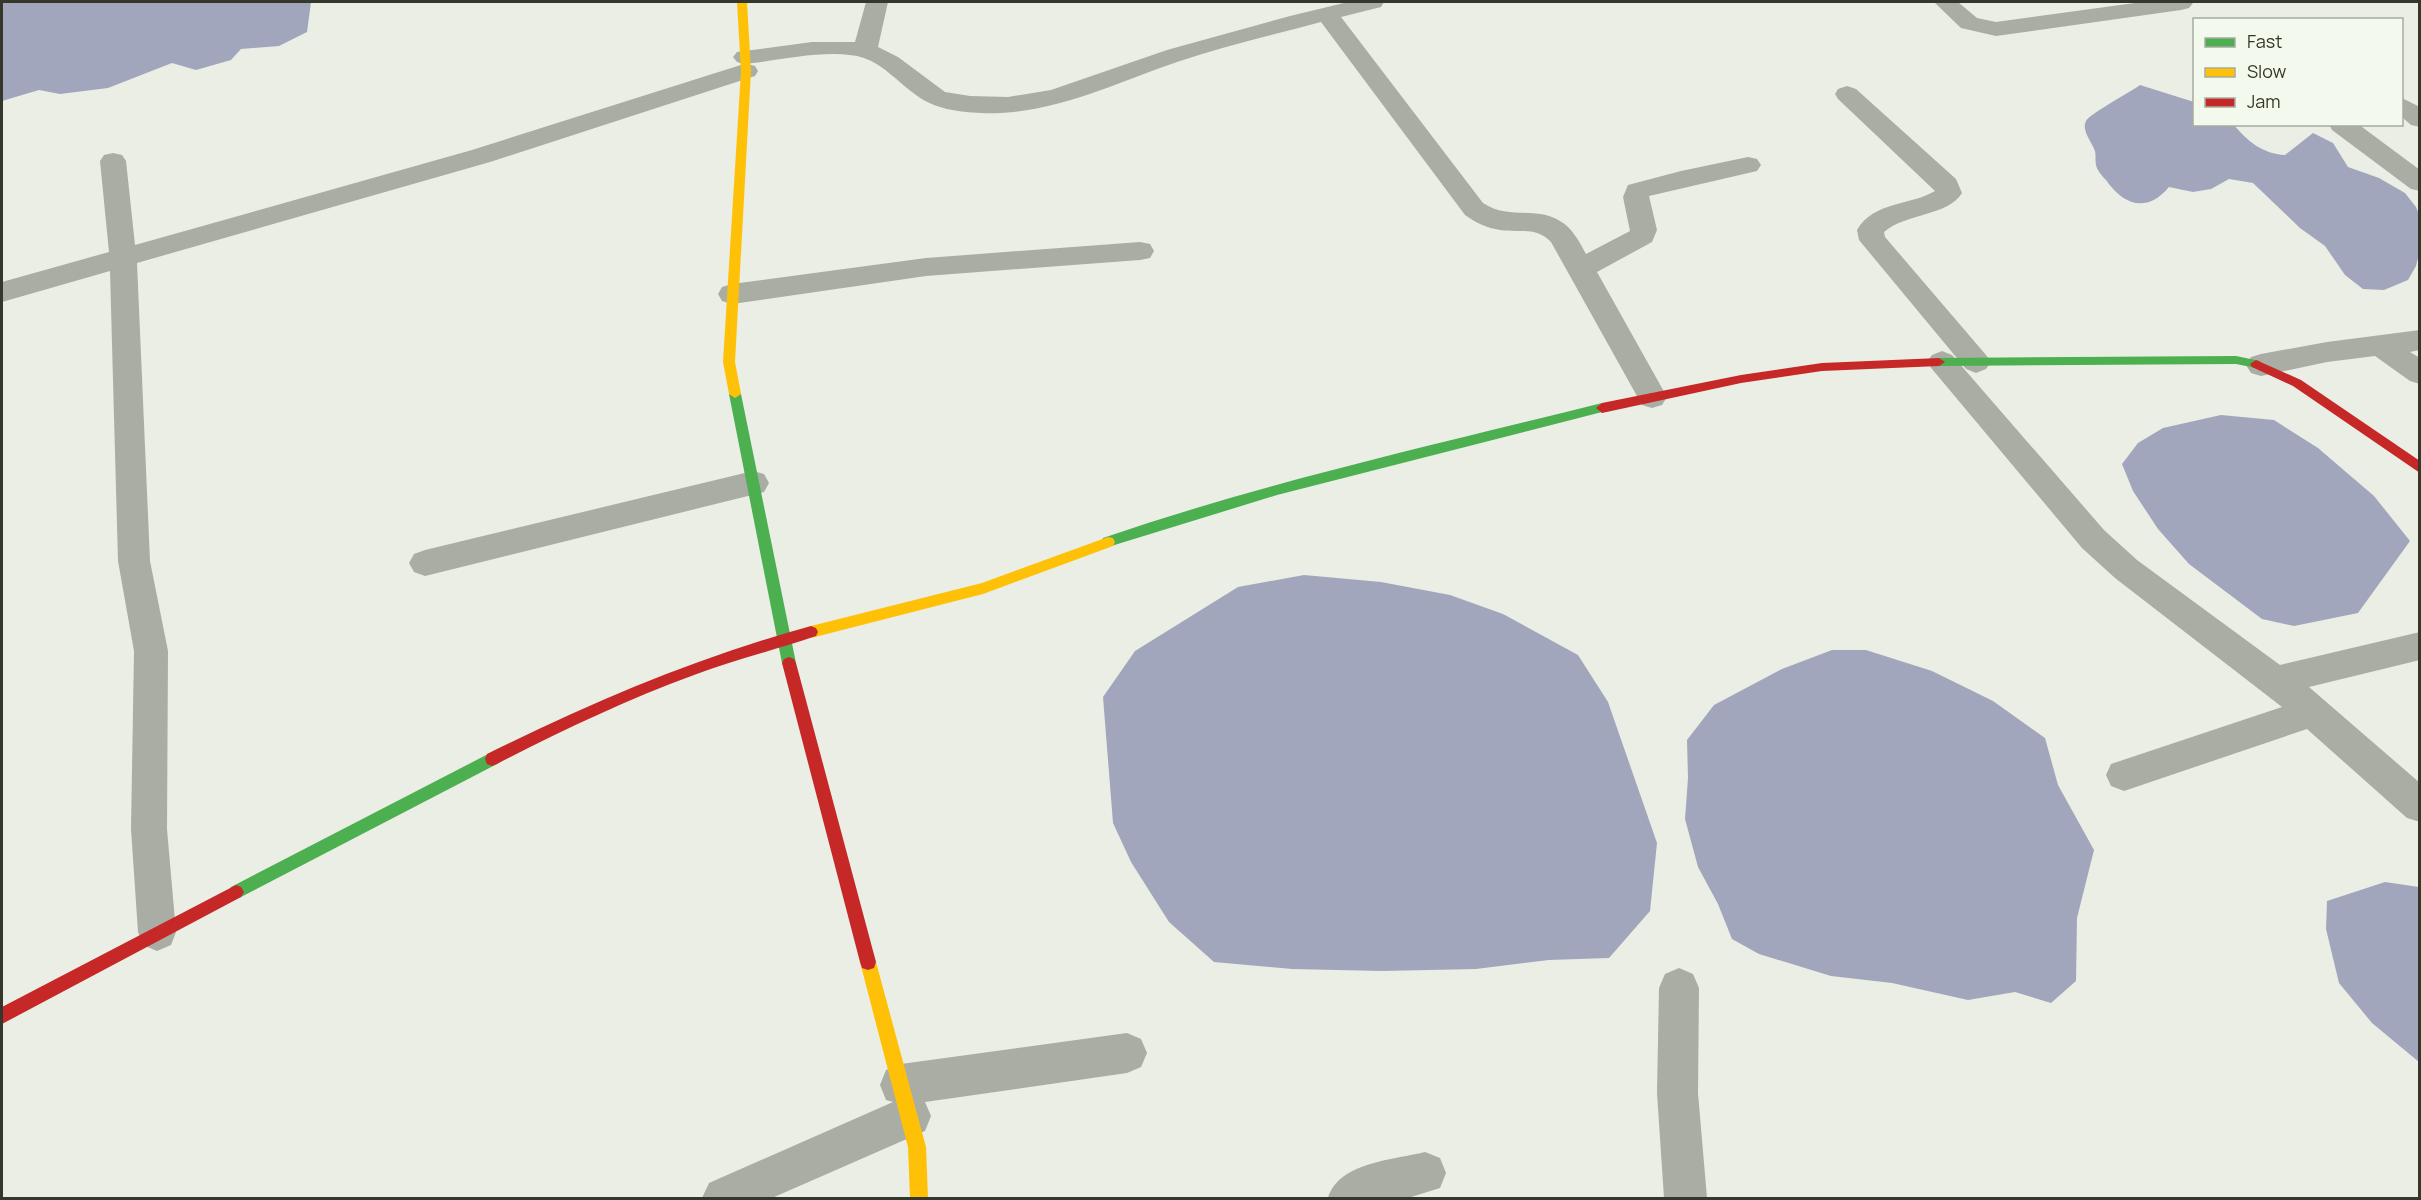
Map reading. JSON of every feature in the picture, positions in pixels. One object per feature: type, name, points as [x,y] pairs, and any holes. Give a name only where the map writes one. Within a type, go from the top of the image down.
[{"type":"street","points":[[742,2],[745,64],[729,362],[784,639],[917,1147],[919,1198]]},
{"type":"street","points":[[866,50],[877,2]]},
{"type":"street","points":[[2,292],[481,156],[745,64],[841,48],[866,50],[885,58],[931,95],[949,101],[1011,105],[1046,99],[1175,55],[1373,2]]},
{"type":"street","points":[[1945,2],[1969,23],[1996,28],[2184,6]]},
{"type":"street","points":[[1327,14],[1474,209],[1484,218],[1495,221],[1541,224],[1550,226],[1558,232],[1652,398]]},
{"type":"street","points":[[1847,94],[1947,185],[1949,193],[1943,199],[1890,215],[1877,221],[1870,230],[1872,240],[1976,362]]},
{"type":"street","points":[[2403,107],[2420,120]]},
{"type":"street","points":[[2344,126],[2420,183]]},
{"type":"street","points":[[113,161],[123,257],[134,561],[151,651],[152,712],[148,794],[157,932]]},
{"type":"street","points":[[1581,269],[1642,236],[1645,230],[1636,206],[1637,192],[1681,179],[1748,165]]},
{"type":"street","points":[[732,294],[926,267],[1140,251]]},
{"type":"street","points":[[2261,365],[2327,352],[2420,340]]},
{"type":"street","points":[[2381,346],[2420,373]]},
{"type":"street","points":[[2,1016],[157,932],[528,741],[672,677],[784,639],[983,588],[1148,528],[1277,490],[1571,415],[1741,379],[1822,368],[1942,362],[2236,360],[2261,365],[2297,383],[2420,468]]},
{"type":"street","points":[[1942,362],[2093,539],[2126,569],[2313,712],[2420,806]]},
{"type":"street","points":[[425,563],[753,483]]},
{"type":"street","points":[[2274,681],[2420,646]]},
{"type":"street","points":[[2124,775],[2313,712]]},
{"type":"street","points":[[1678,988],[1676,1050],[1681,1159],[1686,1198]]},
{"type":"street","points":[[724,1198],[905,1100],[1127,1053]]},
{"type":"street","points":[[1349,1198],[1364,1188],[1425,1173]]},
{"type":"water","points":[[2,2],[311,2],[307,32],[279,46],[241,49],[231,60],[196,70],[172,63],[108,88],[60,94],[39,90],[2,101]]},
{"type":"water","points":[[2140,85],[2193,102],[2193,126],[2235,126],[2250,141],[2277,154],[2285,155],[2313,133],[2333,143],[2348,167],[2379,178],[2405,193],[2416,207],[2419,214],[2419,254],[2416,266],[2408,280],[2384,290],[2363,289],[2345,275],[2325,246],[2300,228],[2253,183],[2229,179],[2211,189],[2193,192],[2169,187],[2152,201],[2136,203],[2128,200],[2113,189],[2097,169],[2095,151],[2085,128],[2086,121],[2094,113]]},
{"type":"water","points":[[2221,415],[2274,420],[2318,448],[2374,496],[2410,541],[2358,613],[2294,626],[2262,619],[2189,564],[2158,529],[2133,491],[2122,464],[2138,443],[2163,428]]},
{"type":"water","points":[[1304,575],[1381,582],[1450,595],[1503,614],[1578,655],[1608,702],[1657,843],[1650,911],[1609,958],[1549,960],[1476,969],[1382,971],[1292,969],[1214,962],[1169,922],[1131,862],[1113,823],[1103,697],[1135,651],[1238,587]]},
{"type":"water","points":[[1832,650],[1866,650],[1932,671],[1993,701],[2045,738],[2058,785],[2094,850],[2077,918],[2076,981],[2051,1003],[2015,992],[1968,1000],[1892,983],[1831,976],[1759,954],[1732,939],[1718,904],[1698,867],[1685,819],[1688,778],[1687,740],[1714,705],[1782,669]]},
{"type":"water","points":[[2385,882],[2419,887],[2419,1062],[2372,1023],[2339,983],[2326,929],[2327,901]]},
{"type":"traffic: fast","points":[[1939,362],[2236,360],[2256,364]]},
{"type":"traffic: fast","points":[[735,394],[789,663]]},
{"type":"traffic: fast","points":[[1108,542],[1277,490],[1602,408]]},
{"type":"traffic: fast","points":[[236,892],[492,759]]},
{"type":"traffic: slow","points":[[735,394],[729,362],[746,71],[742,2]]},
{"type":"traffic: slow","points":[[811,632],[983,588],[1108,542]]},
{"type":"traffic: slow","points":[[868,962],[917,1147],[919,1198]]},
{"type":"traffic: jam","points":[[1602,408],[1741,379],[1822,367],[1939,362]]},
{"type":"traffic: jam","points":[[2256,364],[2297,383],[2420,468]]},
{"type":"traffic: jam","points":[[492,759],[648,686],[729,656],[811,632]]},
{"type":"traffic: jam","points":[[789,663],[868,962]]},
{"type":"traffic: jam","points":[[2,1016],[236,892]]}]
